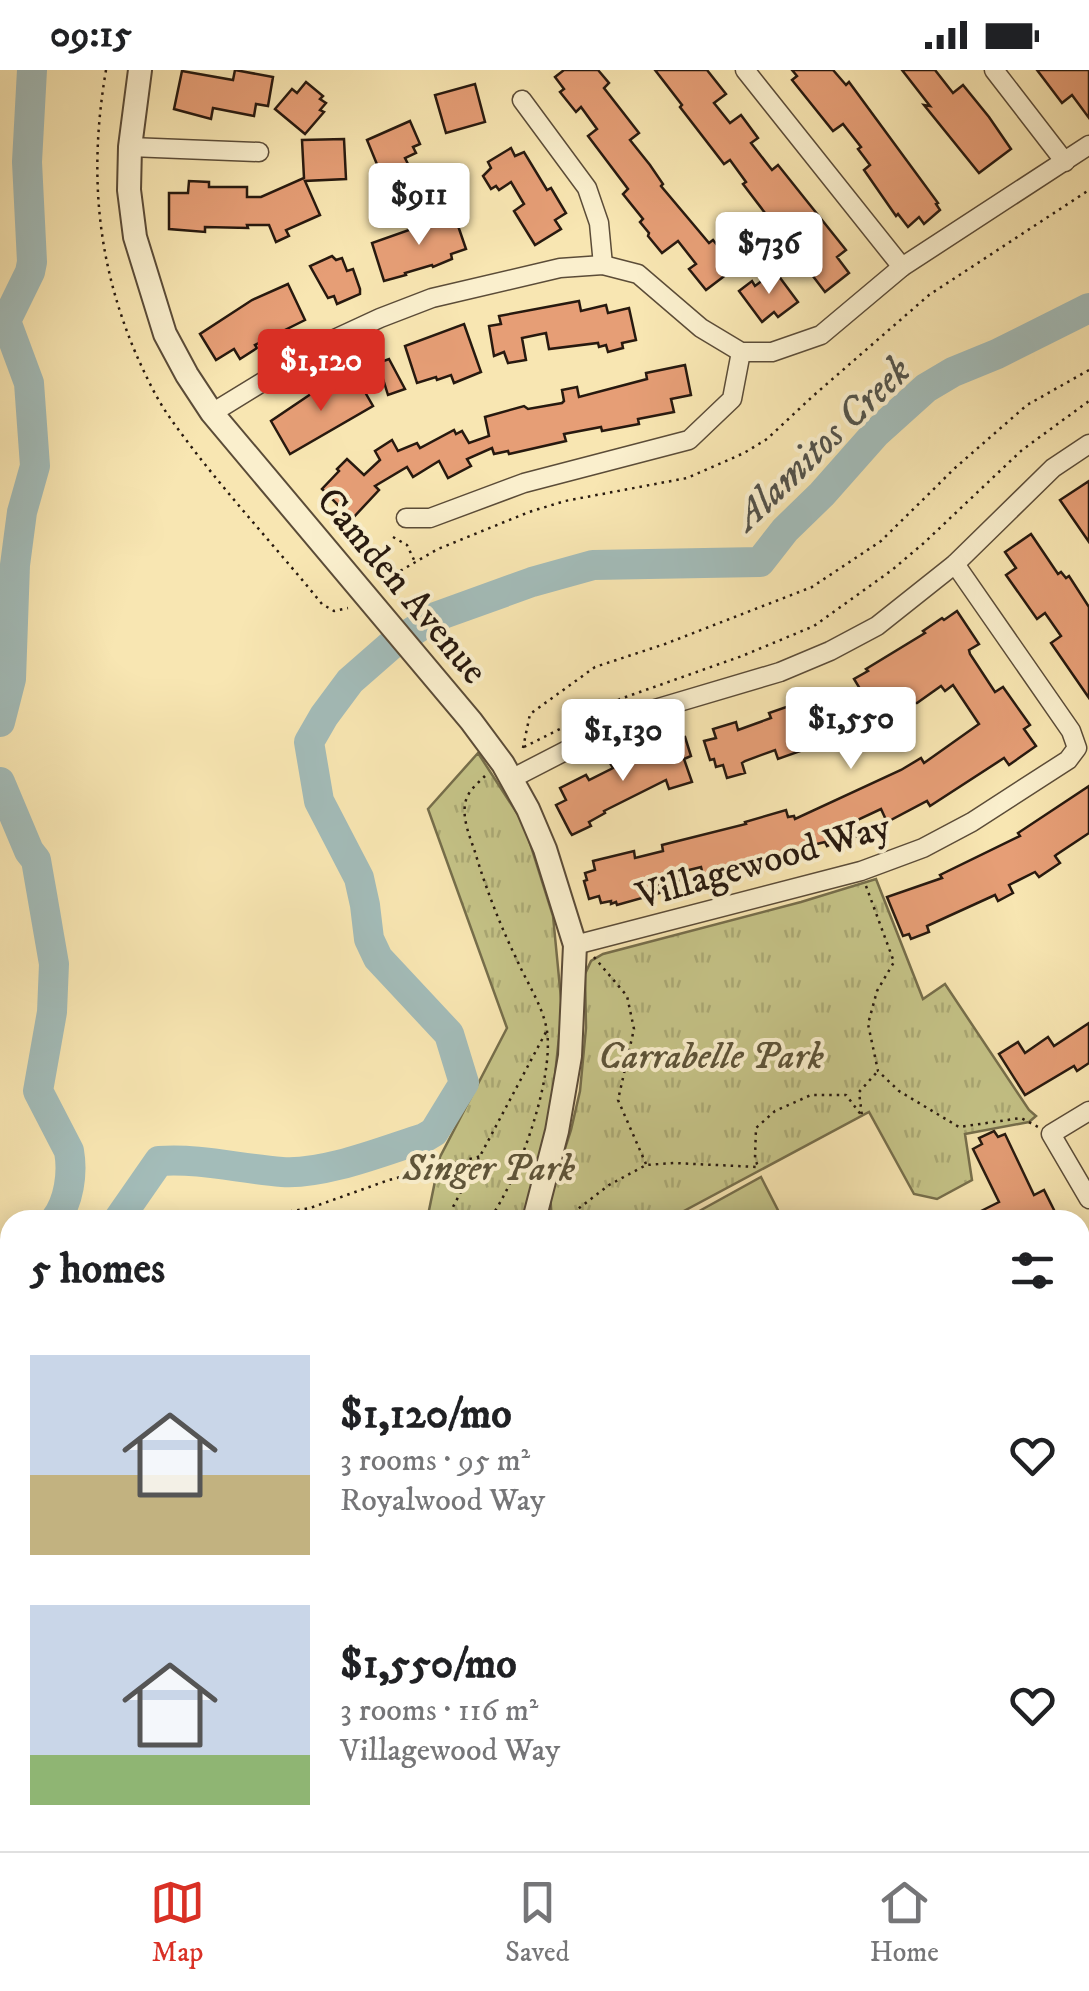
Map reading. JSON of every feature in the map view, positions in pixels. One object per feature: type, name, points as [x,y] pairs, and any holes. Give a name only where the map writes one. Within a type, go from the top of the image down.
[{"type":"street","name":"Camden Avenue","points":[[140,70],[130,147],[129,190],[135,237],[165,334],[186,375],[212,413],[471,721],[500,776],[528,808],[546,849],[575,945],[570,1061],[558,1130],[537,1210]]},
{"type":"street","points":[[746,70],[902,268]]},
{"type":"street","points":[[994,70],[1066,162]]},
{"type":"street","points":[[522,100],[587,188],[599,223],[603,265]]},
{"type":"street","points":[[212,413],[326,342],[414,305],[560,268],[603,265],[638,274],[701,328],[741,352],[772,352],[820,335],[902,268],[1089,145]]},
{"type":"street","points":[[130,147],[259,152]]},
{"type":"street","points":[[406,518],[430,518],[524,483],[690,440],[732,399],[741,352]]},
{"type":"street","points":[[500,776],[635,715],[780,672],[830,652],[877,626],[955,564],[1053,468],[1089,444]]},
{"type":"street","name":"Villagewood Way","points":[[575,945],[861,871],[923,848],[972,822],[1068,760],[1076,748],[1071,732],[955,564]]},
{"type":"street","points":[[1089,1111],[1051,1134],[1089,1199]]},
{"type":"path","points":[[1089,370],[1027,404],[881,541],[812,587],[666,644],[595,666],[530,714],[523,748],[620,699],[814,626],[892,570],[1022,450],[1089,400]]},
{"type":"path","points":[[393,537],[407,546],[415,562]]},
{"type":"path","points":[[496,1210],[509,1189],[526,1144],[546,1060],[547,1030],[489,894],[466,823],[466,800],[472,790],[500,776]]},
{"type":"path","points":[[861,871],[894,962],[877,991],[868,1024],[878,1071],[900,1091],[959,1127],[1021,1118],[1051,1134]]},
{"type":"path","points":[[575,945],[592,956],[627,996],[634,1029],[618,1100],[646,1165]]},
{"type":"path","points":[[451,1210],[547,1030]]},
{"type":"path","points":[[577,1210],[609,1185],[646,1165],[758,1168],[756,1128],[776,1111],[811,1095],[846,1096],[862,1116],[859,1092],[878,1071]]},
{"type":"path","points":[[298,1210],[389,1180],[481,1156]]},
{"type":"green space","name":"Singer Park","points":[[478,753],[524,824],[553,916],[562,1009],[549,1132],[527,1210],[429,1210],[440,1157],[507,1028],[428,809]]},
{"type":"green space","name":"Carrabelle Park","points":[[876,879],[923,999],[945,984],[1036,1116],[1029,1122],[965,1134],[972,1180],[937,1199],[914,1194],[869,1112],[686,1210],[551,1210],[550,1195],[580,1091],[586,1028],[585,974],[591,961],[603,954]]},
{"type":"green space","points":[[761,1177],[778,1210],[701,1210]]},
{"type":"building","points":[[235,70],[273,77],[268,106],[256,104],[254,116],[213,108],[211,119],[174,109],[182,71],[233,80]]},
{"type":"building","points":[[564,70],[598,70],[609,83],[604,88],[639,133],[630,140],[661,186],[709,243],[713,240],[717,245],[727,240],[739,254],[724,270],[727,274],[706,290],[689,269],[696,264],[678,241],[662,253],[648,236],[640,222],[643,219],[623,194],[628,189],[588,136],[597,129],[581,107],[576,112],[560,92],[564,89],[555,77]]},
{"type":"building","points":[[655,70],[707,70],[726,94],[714,103],[730,123],[741,115],[758,138],[751,143],[772,170],[778,165],[846,250],[837,257],[849,273],[825,292],[743,184],[746,182],[730,160],[724,164]]},
{"type":"building","points":[[792,70],[833,70],[846,85],[849,82],[940,210],[924,224],[919,217],[908,227],[896,216],[864,170],[870,165],[858,149],[861,147],[843,124],[833,131],[792,80],[797,76]]},
{"type":"building","points":[[902,70],[935,70],[953,93],[963,85],[1011,149],[979,173],[924,105],[930,106]]},
{"type":"building","points":[[1037,70],[1089,70],[1089,118],[1072,95],[1062,103]]},
{"type":"building","points":[[306,82],[326,103],[320,110],[324,112],[305,134],[275,109],[292,89],[297,93]]},
{"type":"building","points":[[475,84],[485,122],[446,133],[435,95]]},
{"type":"building","points":[[410,121],[420,144],[413,147],[416,153],[405,158],[410,168],[383,179],[367,140]]},
{"type":"building","points":[[344,139],[346,179],[305,181],[320,215],[286,230],[289,236],[276,242],[269,225],[205,227],[205,232],[169,229],[169,193],[188,193],[189,181],[209,182],[209,187],[247,187],[247,197],[261,197],[304,178],[302,140]]},
{"type":"building","points":[[511,148],[515,156],[524,152],[566,213],[555,220],[561,229],[535,245],[514,211],[524,204],[511,182],[499,190],[496,186],[491,189],[483,176],[491,168],[488,162]]},
{"type":"building","points":[[454,214],[466,249],[433,267],[384,281],[372,243]]},
{"type":"building","points":[[332,256],[336,260],[342,258],[347,271],[353,269],[360,289],[360,294],[337,304],[334,296],[328,298],[310,266]]},
{"type":"building","points":[[775,271],[798,302],[778,317],[774,312],[762,322],[739,291],[752,281],[755,286]]},
{"type":"building","points":[[288,284],[305,320],[255,345],[257,348],[240,359],[234,349],[216,360],[200,334],[252,300]]},
{"type":"building","points":[[579,301],[581,311],[606,305],[608,313],[629,308],[636,340],[608,352],[606,345],[599,347],[598,343],[549,349],[546,333],[522,338],[526,360],[508,363],[504,352],[494,356],[489,326],[501,324],[499,316]]},
{"type":"building","points":[[464,324],[481,372],[454,383],[451,375],[417,383],[405,346]]},
{"type":"building","points":[[389,359],[405,389],[388,395],[378,363]]},
{"type":"building","points":[[685,365],[691,395],[671,399],[674,412],[638,419],[639,424],[564,434],[566,441],[509,454],[494,454],[492,448],[467,459],[471,466],[448,478],[439,461],[413,477],[407,467],[375,486],[379,490],[352,519],[322,489],[347,459],[364,475],[380,460],[375,451],[392,440],[398,451],[417,443],[420,448],[454,430],[456,434],[462,431],[469,443],[489,436],[485,417],[524,406],[528,409],[562,403],[562,390],[577,387],[579,397],[647,379],[646,373]]},
{"type":"building","points":[[333,379],[337,388],[358,380],[373,406],[290,454],[271,421]]},
{"type":"building","points":[[1089,481],[1089,542],[1060,500]]},
{"type":"building","points":[[1031,534],[1058,574],[1069,576],[1089,607],[1089,698],[1051,643],[1061,636],[1045,613],[1037,619],[1006,575],[1016,568],[1005,552]]},
{"type":"building","points":[[957,611],[979,644],[969,650],[970,654],[995,692],[1003,687],[1030,725],[1024,729],[1036,746],[1009,765],[1004,758],[930,806],[927,801],[887,822],[881,809],[853,822],[859,835],[843,842],[842,839],[827,846],[825,842],[793,850],[794,854],[704,879],[701,867],[677,873],[679,881],[658,886],[660,893],[617,905],[611,901],[601,903],[599,896],[589,899],[584,881],[585,873],[595,870],[593,861],[634,851],[635,858],[663,851],[662,845],[786,810],[788,817],[795,819],[921,758],[924,763],[979,724],[953,685],[945,691],[941,686],[889,717],[882,706],[874,712],[854,679]]},
{"type":"building","points":[[825,697],[827,702],[837,698],[844,725],[834,728],[837,738],[778,759],[775,750],[745,761],[745,773],[727,778],[723,765],[716,767],[714,759],[710,760],[704,741],[716,738],[713,729],[736,722],[738,730],[771,718],[769,713]]},
{"type":"building","points":[[685,737],[691,756],[684,759],[692,782],[669,789],[666,780],[604,811],[589,822],[591,826],[572,835],[556,805],[566,800],[560,788],[613,768],[610,763],[625,755],[630,764],[655,756],[654,751],[664,748],[662,743]]},
{"type":"building","points":[[1089,786],[1089,833],[1055,856],[1060,863],[1039,877],[1035,872],[1009,885],[1013,893],[998,901],[995,895],[927,926],[929,932],[911,939],[909,934],[903,936],[887,897],[942,878],[940,875],[1020,836],[1018,833]]},
{"type":"building","points":[[1089,1023],[1089,1063],[1077,1071],[1074,1066],[1025,1095],[999,1054],[1018,1042],[1025,1053],[1048,1037],[1054,1046]]},
{"type":"building","points":[[994,1131],[998,1137],[1005,1134],[1034,1195],[1044,1190],[1054,1210],[983,1210],[999,1202],[973,1149],[982,1144],[979,1138]]},
{"type":"waterway","points":[[0,722],[11,679],[15,565],[22,512],[35,466],[29,383],[6,321],[32,262],[27,162],[32,70]]},
{"type":"waterway","name":"Alamitos Creek","points":[[125,1210],[159,1161],[298,1172],[335,1166],[424,1138],[434,1132],[464,1083],[449,1034],[378,958],[369,939],[359,878],[319,801],[309,742],[350,681],[390,646],[435,617],[532,582],[593,565],[760,562],[876,433],[926,388],[1089,308]]},
{"type":"waterway","points":[[0,782],[36,860],[54,964],[52,1012],[38,1091],[69,1151],[69,1187],[61,1210]]}]
